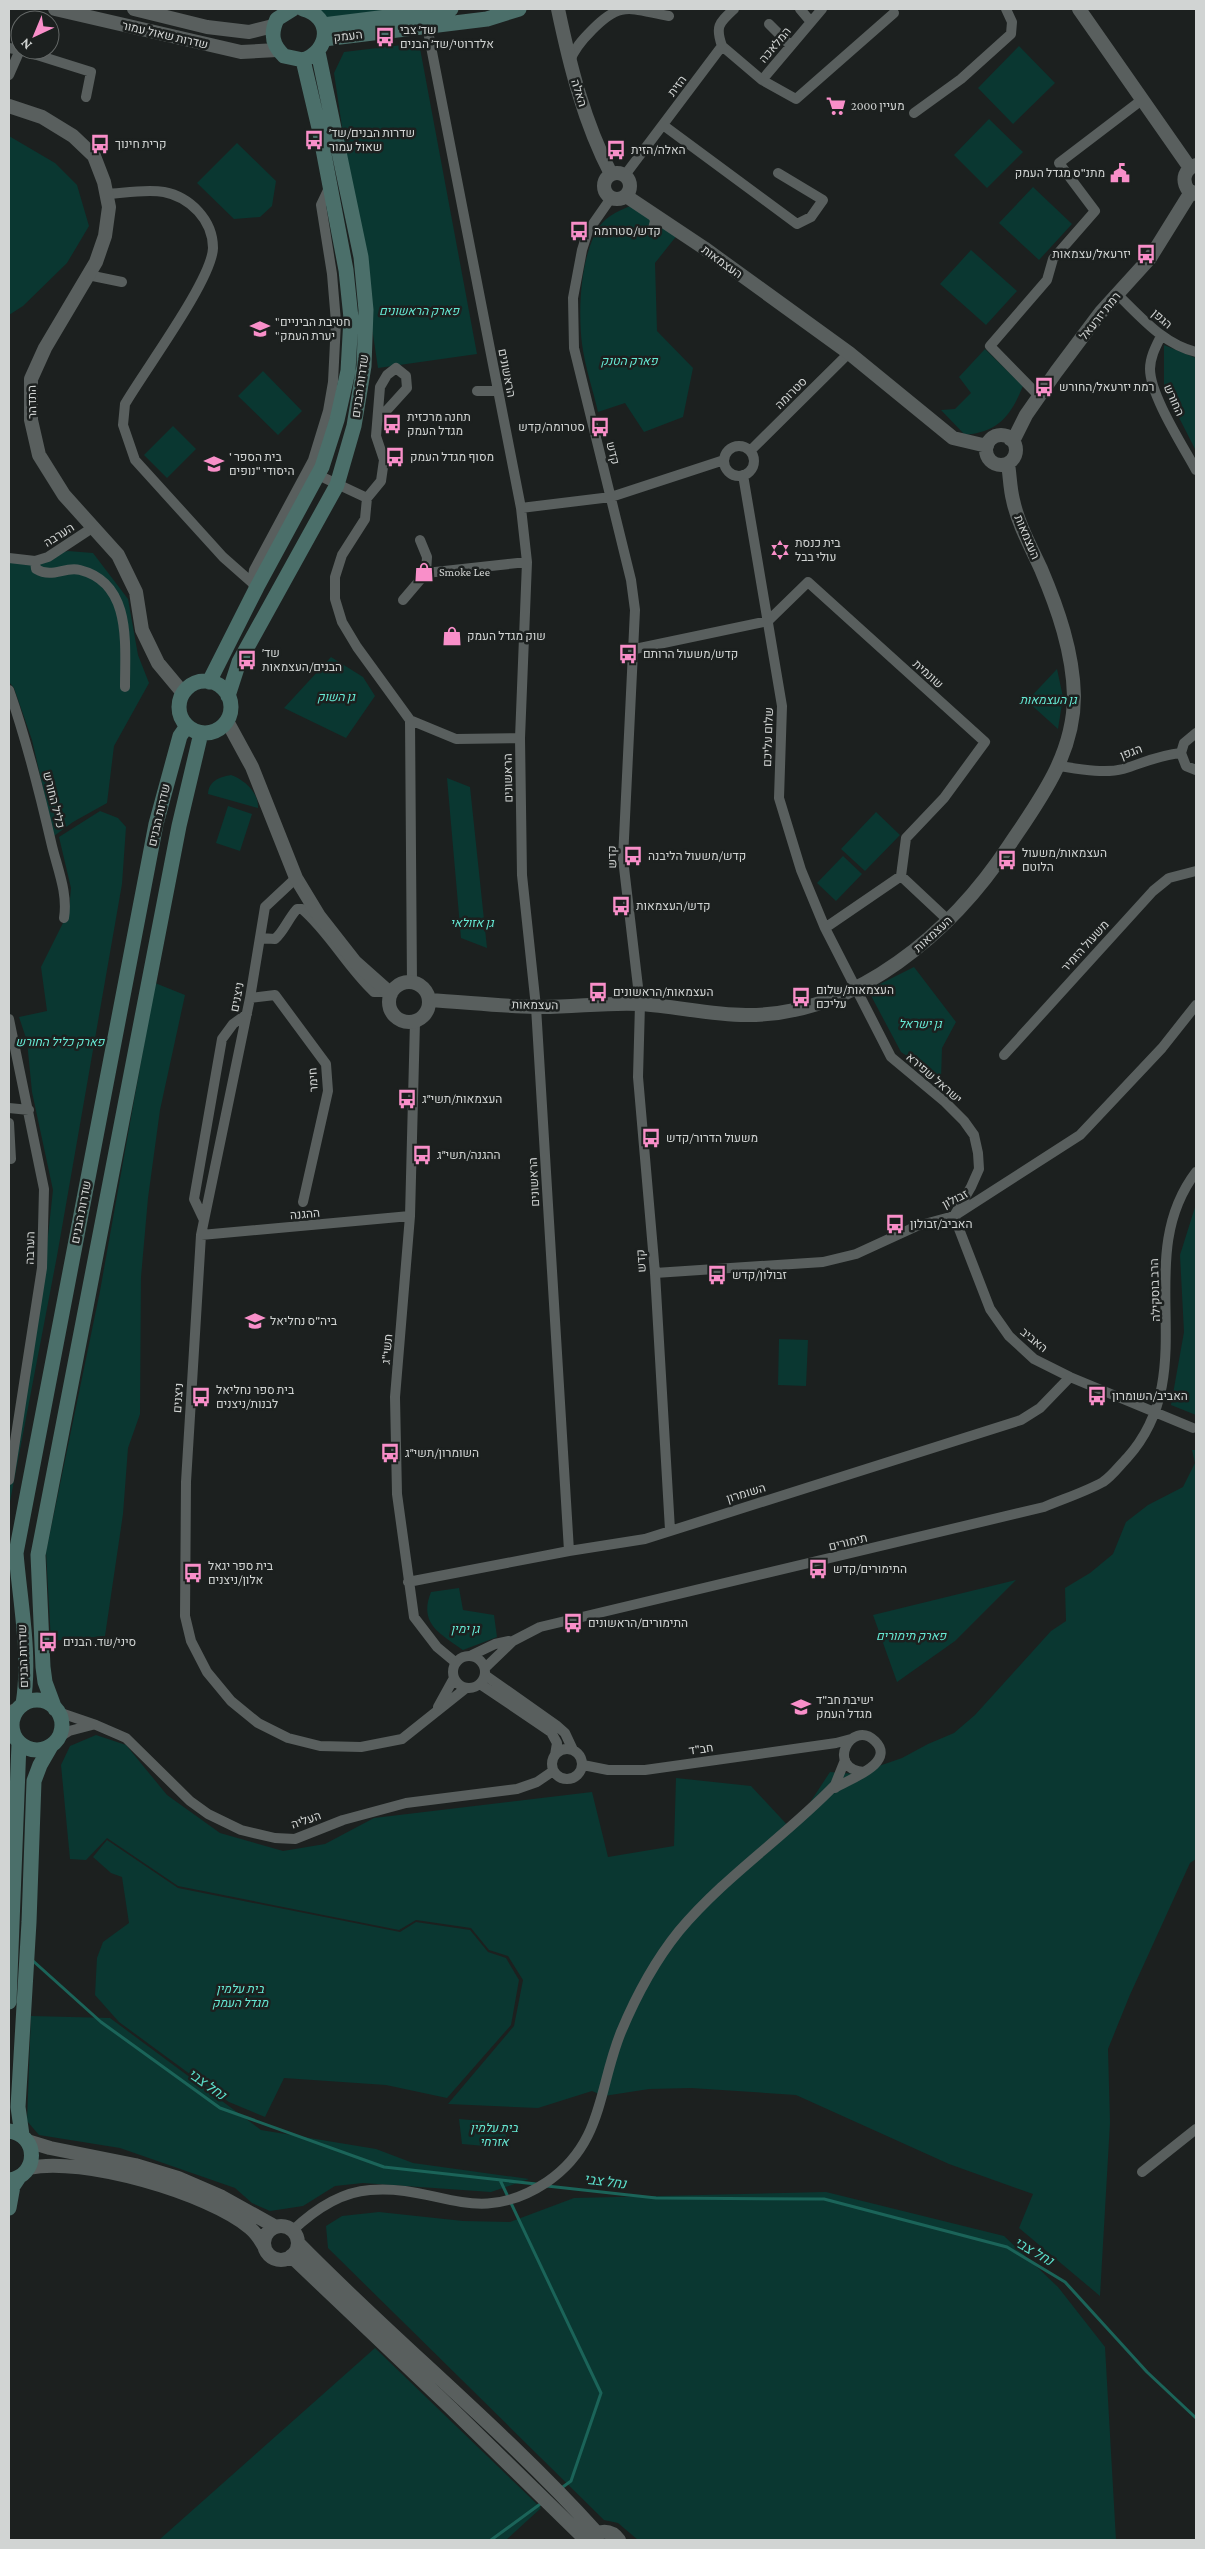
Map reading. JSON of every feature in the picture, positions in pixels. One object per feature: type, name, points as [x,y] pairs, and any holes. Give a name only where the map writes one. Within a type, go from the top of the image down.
[{"type":"main road","points":[[286,10],[273,26],[272,34],[277,50],[284,56],[303,60],[322,39],[307,9]]},
{"type":"main road","name":"העמק","points":[[426,19],[451,9]]},
{"type":"main road","name":"העמק","points":[[322,39],[426,19],[487,19],[519,9]]},
{"type":"main road","name":"שדרות הבנים","points":[[228,696],[239,662],[337,485],[354,426],[364,366],[366,310],[361,258],[322,39]]},
{"type":"main road","name":"שדרות הבנים","points":[[209,682],[255,585],[318,475],[338,420],[348,371],[351,318],[346,270],[303,60]]},
{"type":"main road","points":[[209,682],[218,685],[228,696],[231,704],[227,721],[219,730],[194,730],[179,711],[184,693],[192,685],[209,682]]},
{"type":"main road","name":"שדרות הבנים","points":[[16,1709],[26,1686],[16,1553],[156,824],[180,736],[194,730]]},
{"type":"main road","name":"שדרות הבנים","points":[[56,1710],[47,1687],[43,1667],[38,1555],[179,826],[194,730]]},
{"type":"main road","points":[[9,2002],[13,1762],[15,1741],[11,1727],[16,1709],[40,1700],[56,1710],[62,1724],[55,1742],[40,1765],[34,1781],[29,1922],[18,2107],[19,2136],[32,2155],[13,2186],[9,2208]]},
{"type":"main road","points":[[15,1741],[34,1750],[55,1742]]},
{"type":"street","name":"שדרות שאול עמור","points":[[55,9],[241,52],[277,50]]},
{"type":"street","name":"שדרות שאול עמור","points":[[134,9],[207,27],[249,32],[273,26]]},
{"type":"street","name":"האלה","points":[[558,9],[570,62],[596,146],[618,175]]},
{"type":"street","points":[[570,62],[574,50],[587,34],[606,15],[616,9],[669,16]]},
{"type":"street","points":[[722,46],[717,34],[720,22],[734,9]]},
{"type":"street","points":[[800,9],[811,22]]},
{"type":"street","name":"המלאכה","points":[[722,46],[762,80],[822,9]]},
{"type":"street","points":[[914,113],[961,79],[1011,34],[1012,22],[1006,9]]},
{"type":"street","points":[[1079,9],[1193,166],[1185,174],[1184,183],[1194,193]]},
{"type":"street","points":[[762,80],[796,99],[824,77],[895,10]]},
{"type":"street","name":"הראשונים","points":[[426,19],[521,508],[527,562],[520,738],[522,875],[536,1007],[569,1551]]},
{"type":"street","points":[[769,24],[790,46]]},
{"type":"street","name":"הזית","points":[[618,175],[663,125],[722,46]]},
{"type":"street","points":[[9,75],[16,60]]},
{"type":"street","points":[[52,60],[91,72],[86,97]]},
{"type":"street","points":[[1039,396],[990,346],[1047,280],[1053,259],[1095,211],[1059,163],[1143,99]]},
{"type":"street","name":"התדהר","points":[[9,106],[42,117],[73,136],[94,156],[109,207],[105,236],[96,262],[45,348],[31,379],[31,420],[39,454],[64,495],[118,555],[136,592],[142,630],[158,663],[184,693]]},
{"type":"street","points":[[663,125],[797,224],[811,217],[823,200],[778,173]]},
{"type":"street","points":[[618,175],[631,185],[626,196],[619,200],[610,198],[605,192],[604,184],[618,175]]},
{"type":"street","points":[[255,585],[254,570],[313,460],[328,411],[333,382],[336,322],[321,205],[330,186]]},
{"type":"street","points":[[106,194],[162,191],[176,195],[199,212],[208,225],[213,248],[203,277],[125,404],[123,424],[135,460],[222,557],[255,585]]},
{"type":"street","name":"רמת יזרעאל","points":[[1010,439],[1015,437],[1026,415],[1039,396],[1117,294],[1150,258],[1194,193]]},
{"type":"street","name":"העצמאות","points":[[626,196],[652,212],[849,353],[953,438],[987,446]]},
{"type":"street","name":"קדש","points":[[610,198],[588,231],[582,250],[573,298],[574,348],[611,497],[636,610],[623,860],[640,1004],[638,1077],[655,1273],[670,1530]]},
{"type":"street","points":[[652,212],[655,221],[652,232]]},
{"type":"street","points":[[88,275],[122,282]]},
{"type":"street","name":"הגפן","points":[[1117,294],[1161,336],[1182,349],[1196,352]]},
{"type":"street","name":"החורש","points":[[1161,336],[1151,358],[1150,370],[1153,383],[1168,419],[1196,470]]},
{"type":"street","name":"סטרומה","points":[[750,451],[849,353]]},
{"type":"street","points":[[378,420],[407,388],[406,376],[396,368],[387,375],[380,387],[376,436],[384,460],[380,480],[367,498],[365,519],[342,554],[335,577],[335,599],[342,622],[357,647],[410,720],[456,739],[520,738]]},
{"type":"street","points":[[476,391],[498,391]]},
{"type":"street","points":[[996,436],[1010,439],[1016,449],[1013,460],[1008,464],[998,465],[990,460],[987,446],[996,436]]},
{"type":"street","points":[[742,446],[750,451],[754,465],[751,470],[743,476],[730,472],[724,460],[725,455],[732,448],[742,446]]},
{"type":"street","points":[[521,508],[611,497],[724,460]]},
{"type":"street","name":"העצמאות","points":[[429,1000],[536,1007],[640,1004],[746,1015],[790,1011],[829,999],[856,986],[910,955],[949,921],[990,874],[1060,766],[1071,726],[1074,697],[1070,656],[1058,614],[1013,501],[1008,464]]},
{"type":"street","points":[[318,475],[367,498]]},
{"type":"street","name":"שלום עליכם","points":[[743,476],[782,706],[779,798],[801,870],[825,928],[856,986]]},
{"type":"street","name":"הערבה","points":[[9,558],[35,561],[48,557],[92,528]]},
{"type":"street","points":[[403,600],[426,573],[427,557],[420,540]]},
{"type":"street","points":[[35,561],[36,569],[45,574],[78,569],[94,575],[109,585],[122,609],[125,687]]},
{"type":"street","points":[[426,573],[527,562]]},
{"type":"street","name":"שונמית","points":[[768,620],[808,582],[985,742],[944,798],[906,838],[901,876]]},
{"type":"street","points":[[635,649],[768,620]]},
{"type":"street","name":"כליל החורש","points":[[9,690],[20,721],[48,828],[66,904],[64,918]]},
{"type":"street","points":[[410,720],[412,983]]},
{"type":"street","points":[[227,721],[252,767],[296,878],[319,916],[355,962],[390,993],[390,1007],[397,1018],[409,1022],[416,1021],[426,1013],[429,1000],[424,989],[412,983],[400,985],[390,993],[374,992],[364,983],[318,925],[302,909],[297,909],[289,918],[281,934],[275,939],[260,938]]},
{"type":"street","points":[[1196,733],[1184,744],[1180,753],[1186,766],[1196,770]]},
{"type":"street","name":"הגפן","points":[[1060,766],[1082,770],[1121,769],[1151,758],[1180,753]]},
{"type":"street","name":"משעול הזמיר","points":[[1004,1054],[1153,891],[1169,878],[1196,871]]},
{"type":"street","points":[[825,928],[901,876],[949,921]]},
{"type":"street","name":"ניצנים","points":[[296,878],[265,907],[250,998],[201,1235],[186,1482],[185,1616],[191,1641],[207,1672],[231,1701],[258,1724],[288,1738],[320,1746],[361,1747],[402,1739],[466,1688]]},
{"type":"street","name":"ישראל שפירא","points":[[856,986],[891,1057],[946,1102],[964,1120],[974,1135],[979,1169],[954,1216]]},
{"type":"street","name":"חימר","points":[[250,998],[276,995],[326,1064],[328,1091],[303,1202]]},
{"type":"street","name":"זבולון","points":[[655,1273],[823,1262],[856,1254],[917,1226],[954,1216],[1080,1135],[1162,1048],[1196,1005]]},
{"type":"street","points":[[204,1220],[194,1198],[222,1039],[232,1024],[246,1014]]},
{"type":"street","name":"הערבה","points":[[9,1019],[44,1189],[42,1268],[9,1480]]},
{"type":"street","name":"תשי\"ג","points":[[416,1021],[410,1216],[396,1397],[397,1494],[414,1617],[437,1647],[455,1662]]},
{"type":"street","points":[[9,1108],[29,1110]]},
{"type":"street","points":[[9,1123],[11,1159]]},
{"type":"street","name":"הרב בוסקילה","points":[[1157,1414],[1167,1372],[1166,1258],[1169,1229],[1178,1202],[1196,1172]]},
{"type":"street","name":"ההגנה","points":[[201,1235],[410,1216]]},
{"type":"street","name":"האביב","points":[[954,1216],[990,1309],[1008,1336],[1034,1359],[1070,1377],[1193,1428]]},
{"type":"street","name":"השומרון","points":[[408,1582],[569,1551],[646,1539],[1021,1420],[1040,1408],[1070,1377]]},
{"type":"street","name":"תימורים","points":[[472,1656],[495,1644],[513,1641],[540,1627],[1044,1507],[1104,1481],[1138,1447],[1157,1414]]},
{"type":"street","name":"תימורים","points":[[483,1676],[513,1641]]},
{"type":"street","points":[[483,1676],[466,1688],[458,1684],[452,1671],[455,1662],[460,1658],[472,1656],[482,1662],[483,1676],[551,1732],[557,1743],[552,1762],[553,1771],[562,1778],[573,1778],[581,1771],[583,1765],[582,1758],[573,1750],[565,1733],[483,1676]]},
{"type":"street","name":"ניצנים","points":[[434,1712],[454,1678]]},
{"type":"street","name":"העליה","points":[[56,1710],[116,1733],[135,1745],[190,1801],[208,1814],[241,1830],[275,1838],[295,1839],[343,1820],[406,1803],[517,1789],[537,1782],[553,1771]]},
{"type":"street","points":[[55,1742],[69,1731],[96,1725]]},
{"type":"street","points":[[19,2175],[52,2165],[140,2179],[181,2193],[239,2220],[251,2228],[269,2255],[276,2259],[291,2256],[296,2250],[295,2237],[309,2216],[327,2205],[362,2191],[396,2191],[465,2204],[494,2203],[526,2194],[558,2173],[581,2146],[595,2121],[620,2033],[656,1962],[698,1911],[829,1792],[839,1779],[845,1759],[844,1748],[851,1739],[857,1736],[869,1737],[878,1745],[880,1756],[878,1762],[875,1766],[829,1792]]},
{"type":"street","name":"חב\"ד","points":[[583,1765],[608,1770],[645,1770],[822,1745],[851,1739]]},
{"type":"street","points":[[822,1745],[838,1751],[853,1769],[864,1772]]},
{"type":"street","points":[[555,1755],[561,1750],[573,1750]]},
{"type":"street","points":[[1142,2172],[1196,2129]]},
{"type":"street","points":[[19,2136],[50,2148],[135,2165],[178,2178],[222,2197],[276,2227],[286,2227],[340,2286],[468,2405],[591,2538]]},
{"type":"street","points":[[264,2246],[266,2236],[276,2227]]},
{"type":"street","points":[[291,2256],[591,2538]]},
{"type":"street","points":[[591,2538],[609,2532],[619,2540]]},
{"type":"green space","points":[[320,9],[391,9],[322,20]]},
{"type":"green space","name":"פארק הראשונים","points":[[419,43],[477,354],[378,368],[334,73],[344,52]]},
{"type":"green space","points":[[1019,46],[1055,83],[1013,124],[978,88]]},
{"type":"green space","points":[[989,119],[1023,152],[987,188],[954,155]]},
{"type":"green space","points":[[9,136],[55,163],[77,185],[89,226],[67,263],[23,306],[9,315]]},
{"type":"green space","points":[[237,143],[276,181],[272,206],[260,217],[234,219],[197,183]]},
{"type":"green space","points":[[1033,187],[1072,224],[1039,260],[999,223]]},
{"type":"green space","name":"פארק הטנק","points":[[634,205],[678,234],[655,263],[657,331],[693,368],[683,417],[644,432],[625,403],[598,412],[585,361],[580,316],[584,268],[593,239],[599,227],[606,219],[620,210]]},
{"type":"green space","points":[[971,250],[1017,291],[986,325],[940,284]]},
{"type":"green space","points":[[1164,345],[1196,358],[1196,451],[1164,388]]},
{"type":"green space","points":[[985,349],[1023,386],[1013,406],[1002,421],[987,430],[965,435],[941,410],[955,409],[971,393],[959,377]]},
{"type":"green space","points":[[263,371],[302,411],[278,435],[238,396]]},
{"type":"green space","points":[[173,426],[196,449],[167,478],[144,455]]},
{"type":"green space","points":[[68,551],[93,553],[128,599],[138,655],[149,683],[114,746],[107,803],[73,822],[54,836],[32,740],[14,688],[9,682],[9,562],[19,563]]},
{"type":"green space","name":"גן השוק","points":[[331,657],[363,677],[375,696],[346,738],[284,708]]},
{"type":"green space","name":"גן העצמאות","points":[[1057,669],[1063,697],[1058,729],[1027,701]]},
{"type":"green space","points":[[231,775],[241,780],[254,792],[258,808],[208,794],[210,786],[215,780]]},
{"type":"green space","name":"גן אזולאי","points":[[447,778],[470,787],[487,948],[461,938]]},
{"type":"green space","points":[[228,806],[252,814],[240,851],[216,843]]},
{"type":"green space","name":"פארק כליל החורש","points":[[100,811],[118,818],[126,827],[122,884],[57,1256],[9,1507],[9,1467],[46,1254],[53,1190],[32,1092],[27,1041],[19,1017],[47,1011],[41,967],[69,911],[71,888],[59,837]]},
{"type":"green space","points":[[876,812],[900,835],[865,871],[841,849]]},
{"type":"green space","points":[[843,856],[862,874],[836,901],[817,883]]},
{"type":"green space","name":"גן ישראל","points":[[914,967],[956,1022],[942,1048],[941,1079],[901,1052],[868,990]]},
{"type":"green space","points":[[155,983],[185,995],[160,1110],[148,1198],[141,1277],[140,1414],[128,1448],[123,1514],[105,1636],[51,1641],[46,1552],[100,1291]]},
{"type":"green space","points":[[1196,1204],[1196,1415],[1171,1405],[1184,1332],[1180,1255]]},
{"type":"green space","points":[[779,1339],[808,1340],[806,1386],[778,1385]]},
{"type":"green space","points":[[1192,1450],[1196,1450],[1196,1859],[1190,1863],[1129,1997],[1108,2049],[1110,2123],[1100,2296],[1019,2228],[1033,2194],[949,2164],[796,2095],[691,2088],[649,2089],[604,2096],[592,2091],[538,2108],[448,2104],[514,2026],[523,1980],[508,1956],[489,1950],[471,1928],[416,1920],[399,1930],[178,1886],[107,1838],[86,1860],[70,1859],[61,1765],[70,1746],[96,1735],[126,1745],[167,1795],[220,1833],[283,1851],[325,1844],[374,1818],[592,1792],[608,1857],[674,1846],[676,1778],[751,1786],[792,1830],[830,1772],[856,1774],[902,1758],[954,1733],[975,1715],[1051,1631],[1066,1621],[1065,1588],[1090,1573],[1113,1554],[1126,1522],[1148,1505],[1183,1487],[1195,1463]]},
{"type":"green space","name":"פארק תימורים","points":[[1016,1580],[955,1641],[897,1682],[873,1615]]},
{"type":"green space","name":"גן ימין","points":[[459,1588],[463,1610],[494,1615],[497,1637],[463,1650],[434,1627],[427,1612],[431,1592]]},
{"type":"green space","name":"בית עלמין מגדל העמק","points":[[107,1840],[178,1888],[400,1932],[416,1922],[470,1930],[488,1952],[506,1958],[519,1980],[511,2025],[447,2098],[386,2085],[284,2078],[265,2117],[229,2102],[119,2022],[95,1995],[97,1958],[103,1942],[129,1923],[122,1877],[111,1873],[93,1857]]},
{"type":"green space","points":[[31,2016],[110,2018],[261,2130],[376,2149],[413,2163],[529,2179],[491,2192],[363,2183],[335,2186],[303,2206],[270,2211],[252,2203],[235,2188],[120,2148],[39,2135],[27,2121]]},
{"type":"green space","name":"בית עלמין אזרחי","points":[[459,2119],[504,2123],[508,2148],[462,2144]]},
{"type":"green space","points":[[826,2192],[1004,2236],[1058,2287],[1105,2347],[1116,2540],[638,2540],[618,2523],[604,2520],[328,2248],[326,2226],[342,2216],[379,2212],[463,2221],[510,2222],[574,2198]]},
{"type":"green space","points":[[375,2348],[541,2508],[506,2540],[159,2540]]},
{"type":"waterway","name":"נחל צבי","points":[[32,1960],[101,2022],[220,2108],[384,2167],[536,2184]]},
{"type":"waterway","points":[[500,2180],[601,2393],[571,2481],[560,2489]]},
{"type":"waterway","name":"נחל צבי","points":[[547,2186],[656,2198],[824,2199],[1007,2247],[1065,2282],[1147,2372],[1196,2418]]},
{"type":"waterway","points":[[491,2540],[543,2502]]},
{"type":"place","name":"שד׳ צבי אלדרוטי/שד׳ הבנים","points":[[385,37]]},
{"type":"place","name":"מעיין 2000","points":[[836,106]]},
{"type":"place","name":"שדרות הבנים/שד׳ שאול עמור","points":[[314,140]]},
{"type":"place","name":"קרית חינוך","points":[[100,144]]},
{"type":"place","name":"האלה/הזית","points":[[616,150]]},
{"type":"place","name":"מתנ\"ס מגדל העמק","points":[[1120,173]]},
{"type":"place","name":"קדש/סטרומה","points":[[579,231]]},
{"type":"place","name":"יזרעאל/עצמאות","points":[[1146,254]]},
{"type":"place","name":"\"חטיבת הביניים \"יערת העמק","points":[[260,329]]},
{"type":"place","name":"רמת יזרעאל/החורש","points":[[1044,387]]},
{"type":"place","name":"תחנה מרכזית מגדל העמק","points":[[392,424]]},
{"type":"place","name":"סטרומה/קדש","points":[[600,427]]},
{"type":"place","name":"מסוף מגדל העמק","points":[[395,457]]},
{"type":"place","name":"\"בית הספר היסודי \"נופים","points":[[214,464]]},
{"type":"place","name":"בית כנסת עולי בבל","points":[[780,550]]},
{"type":"place","name":"Smoke Lee","points":[[424,572]]},
{"type":"place","name":"שוק מגדל העמק","points":[[452,636]]},
{"type":"place","name":"קדש/משעול הרותם","points":[[628,654]]},
{"type":"place","name":"שד׳ הבנים/העצמאות","points":[[247,660]]},
{"type":"place","name":"קדש/משעול הליבנה","points":[[633,856]]},
{"type":"place","name":"העצמאות/משעול הלוטם","points":[[1007,860]]},
{"type":"place","name":"קדש/העצמאות","points":[[621,906]]},
{"type":"place","name":"העצמאות/הראשונים","points":[[598,992]]},
{"type":"place","name":"העצמאות/שלום עליכם","points":[[801,997]]},
{"type":"place","name":"העצמאות/תשי״ג","points":[[407,1099]]},
{"type":"place","name":"משעול הדרור/קדש","points":[[651,1138]]},
{"type":"place","name":"ההגנה/תשי״ג","points":[[422,1155]]},
{"type":"place","name":"האביב/זבולון","points":[[895,1224]]},
{"type":"place","name":"זבולון/קדש","points":[[717,1275]]},
{"type":"place","name":"ביה\"ס נחליאל","points":[[255,1321]]},
{"type":"place","name":"האביב/השומרון","points":[[1097,1396]]},
{"type":"place","name":"בית ספר נחליאל לבנות/ניצנים","points":[[201,1397]]},
{"type":"place","name":"השומרון/תשי״ג","points":[[390,1453]]},
{"type":"place","name":"התימורים/קדש","points":[[818,1569]]},
{"type":"place","name":"בית ספר יגאל אלון/ניצנים","points":[[193,1573]]},
{"type":"place","name":"התימורים/הראשונים","points":[[573,1623]]},
{"type":"place","name":"סיני/שד. הבנים","points":[[48,1642]]},
{"type":"place","name":"ישיבת חב\"ד מגדל העמק","points":[[801,1707]]}]
